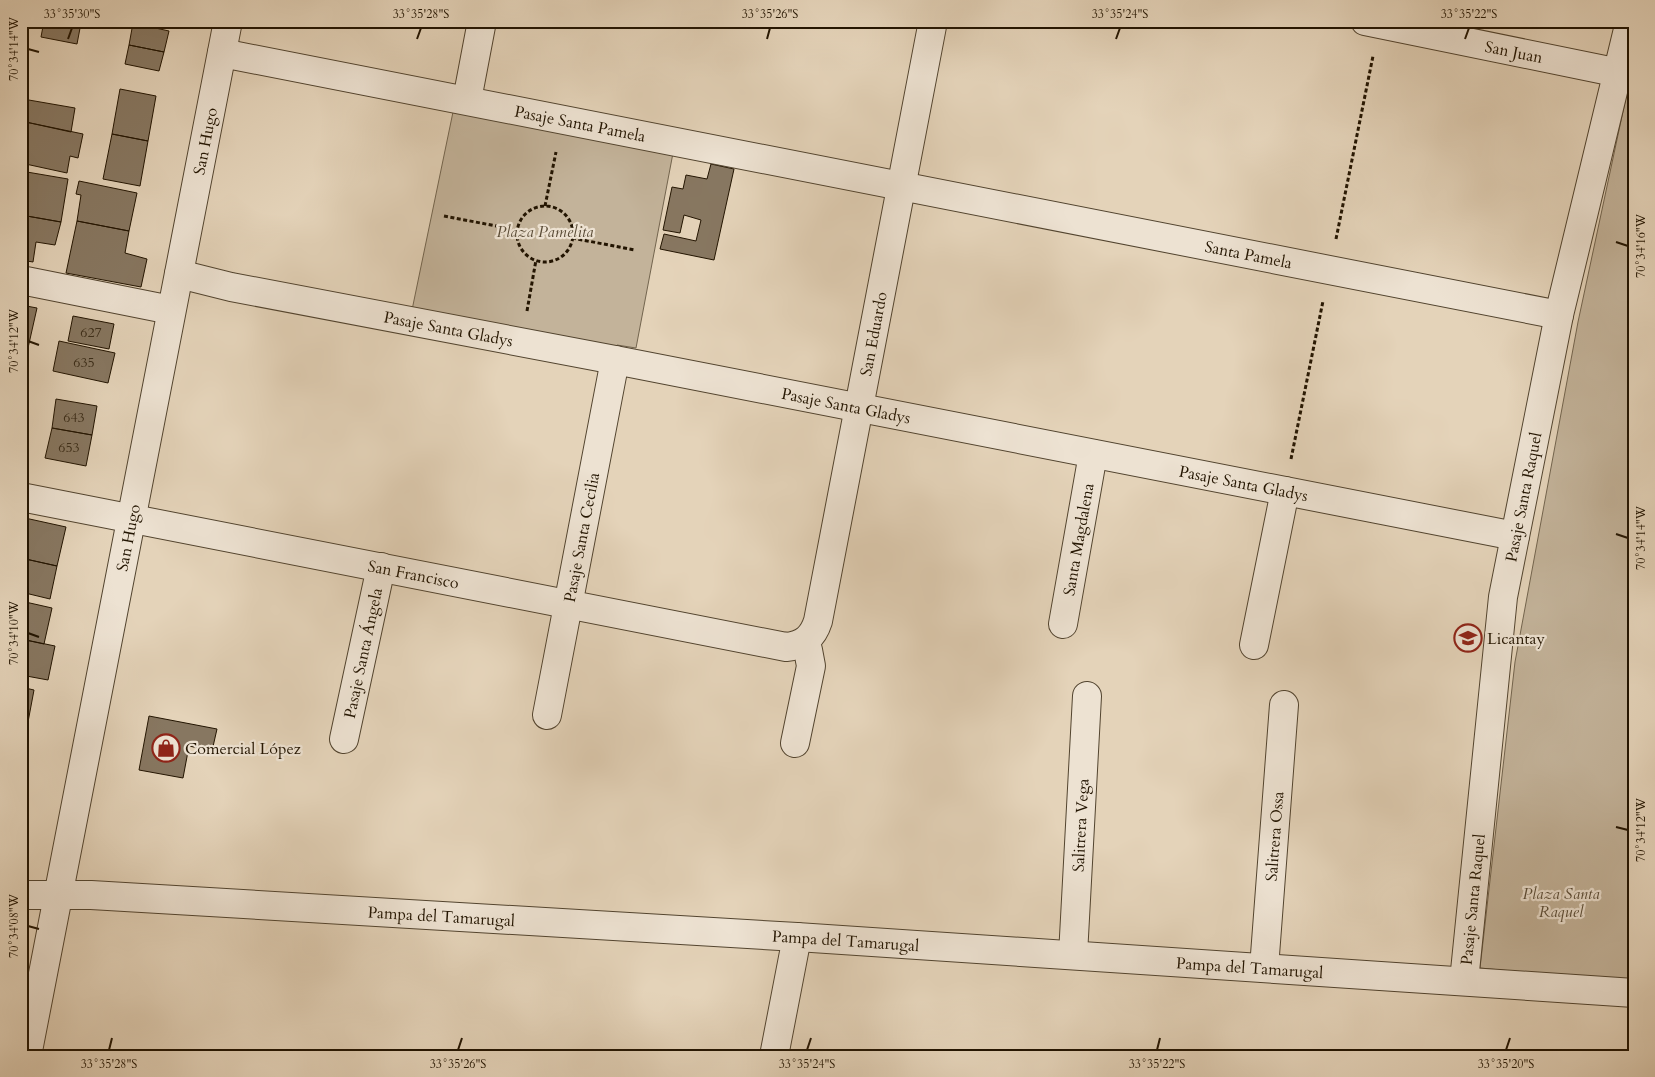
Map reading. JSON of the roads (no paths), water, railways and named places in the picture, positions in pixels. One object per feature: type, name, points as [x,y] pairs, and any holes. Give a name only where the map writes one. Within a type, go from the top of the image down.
[{"type":"street","name":"San Hugo","points":[[27,1056],[228,21]]},
{"type":"street","points":[[467,100],[482,21]]},
{"type":"street","name":"San Eduardo","points":[[804,642],[815,629],[818,620],[933,21]]},
{"type":"street","name":"San Juan","points":[[1365,21],[1626,75]]},
{"type":"street","name":"Pasaje Santa Raquel","points":[[1464,981],[1503,598],[1559,315],[1626,75],[1630,21]]},
{"type":"street","name":"Pasaje Santa Pamela","points":[[222,53],[938,193]]},
{"type":"street","name":"Santa Pamela","points":[[938,193],[1559,315]]},
{"type":"street","name":"Pasaje Santa Gladys","points":[[179,274],[231,287],[521,341],[1515,536]]},
{"type":"street","points":[[21,280],[172,310]]},
{"type":"street","name":"Pasaje Santa Cecilia","points":[[548,715],[615,360]]},
{"type":"street","name":"Santa Magdalena","points":[[1063,624],[1093,454]]},
{"type":"street","points":[[1254,645],[1285,491]]},
{"type":"street","name":"San Francisco","points":[[21,497],[786,647],[804,642]]},
{"type":"street","name":"Pasaje Santa Ángela","points":[[344,739],[381,567]]},
{"type":"street","points":[[795,743],[811,666],[808,650],[804,642]]},
{"type":"street","name":"Salitrera Vega","points":[[1072,955],[1087,696]]},
{"type":"street","name":"Salitrera Ossa","points":[[1264,968],[1284,705]]},
{"type":"street","name":"Pampa del Tamarugal","points":[[21,895],[58,894],[796,937],[1634,993]]},
{"type":"street","points":[[774,1056],[796,937]]},
{"type":"place","name":"Licantay","points":[[1468,638]]},
{"type":"place","name":"Comercial López","points":[[166,748]]},
{"type":"park label","name":"Plaza Pamelita","points":[[545,231]]},
{"type":"park label","name":"Plaza Santa Raquel","points":[[1561,902]]}]
